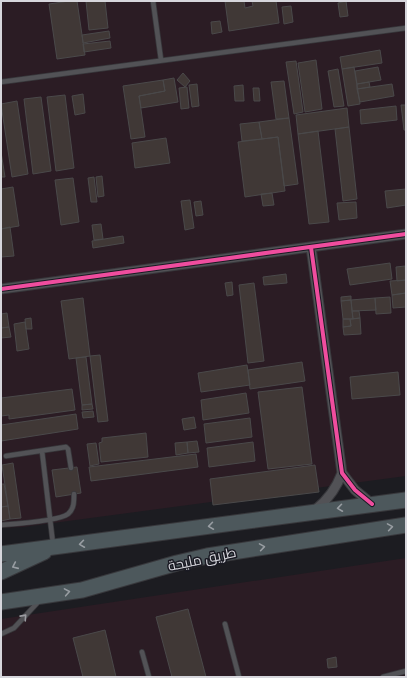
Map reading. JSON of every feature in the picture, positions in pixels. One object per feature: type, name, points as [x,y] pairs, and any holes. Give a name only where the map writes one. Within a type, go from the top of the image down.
[{"type":"main road","name":"طريق مليحة","points":[[1,554],[406,500]]},
{"type":"main road","name":"طريق مليحة","points":[[1,602],[88,588],[207,556],[406,525]]},
{"type":"main road","points":[[1,572],[54,548]]},
{"type":"street","points":[[1,289],[406,234]]},
{"type":"street","points":[[311,247],[342,473],[355,490],[372,504]]},
{"type":"street","points":[[313,512],[331,495],[342,473]]},
{"type":"lane","points":[[153,1],[161,60]]},
{"type":"lane","points":[[1,82],[406,28]]},
{"type":"lane","points":[[6,456],[64,447],[67,448],[71,468]]},
{"type":"lane","points":[[42,451],[54,548]]},
{"type":"lane","points":[[1,526],[65,516],[69,513],[74,503],[74,494]]},
{"type":"lane","points":[[1,634],[14,628],[43,596]]},
{"type":"lane","points":[[225,624],[239,677]]},
{"type":"lane","points":[[142,652],[149,677]]},
{"type":"lane","points":[[383,677],[406,671]]},
{"type":"shaded area","points":[[1,1],[406,1],[406,476],[23,527],[1,528]]},
{"type":"shaded area","points":[[406,558],[406,677],[1,677],[1,619]]},
{"type":"building","points":[[77,1],[85,55],[57,59],[49,4]]},
{"type":"building","points":[[86,1],[105,1],[108,28],[89,30]]},
{"type":"building","points":[[225,1],[244,1],[245,8],[253,6],[252,1],[276,1],[279,23],[229,31]]},
{"type":"building","points":[[346,1],[348,16],[340,17],[338,3]]},
{"type":"building","points":[[291,6],[293,22],[284,24],[282,7]]},
{"type":"building","points":[[220,21],[222,32],[212,34],[211,22]]},
{"type":"building","points":[[109,31],[110,38],[83,43],[82,35]]},
{"type":"building","points":[[110,41],[111,48],[84,52],[83,44]]},
{"type":"building","points":[[380,50],[382,63],[342,69],[340,57]]},
{"type":"building","points":[[316,60],[322,109],[305,112],[298,63]]},
{"type":"building","points":[[296,61],[303,112],[294,114],[286,62]]},
{"type":"building","points":[[354,67],[360,104],[348,106],[342,69]]},
{"type":"building","points":[[378,67],[381,80],[357,84],[355,71]]},
{"type":"building","points":[[338,69],[344,106],[334,107],[328,71]]},
{"type":"building","points":[[183,73],[190,81],[185,87],[177,80]]},
{"type":"building","points":[[174,78],[178,102],[141,108],[139,96],[165,91],[163,80]]},
{"type":"building","points":[[163,80],[165,91],[139,96],[145,137],[131,139],[123,86]]},
{"type":"building","points":[[284,81],[289,118],[276,119],[271,82]]},
{"type":"building","points":[[369,82],[370,87],[357,89],[357,84]]},
{"type":"building","points":[[197,84],[199,106],[192,107],[189,85]]},
{"type":"building","points":[[392,84],[394,96],[360,102],[357,89]]},
{"type":"building","points":[[243,85],[244,101],[235,101],[234,86]]},
{"type":"building","points":[[187,87],[189,108],[181,109],[179,88]]},
{"type":"building","points":[[253,88],[259,88],[260,101],[254,101]]},
{"type":"building","points":[[83,94],[85,113],[75,115],[72,96]]},
{"type":"building","points":[[65,95],[74,168],[56,171],[47,97]]},
{"type":"building","points":[[41,97],[51,171],[33,174],[24,99]]},
{"type":"building","points":[[17,101],[28,174],[12,177],[1,104]]},
{"type":"building","points":[[401,105],[406,105],[406,130],[404,130]]},
{"type":"building","points":[[396,106],[397,120],[361,124],[360,110]]},
{"type":"building","points":[[347,108],[349,127],[298,134],[296,115]]},
{"type":"building","points":[[289,118],[298,184],[284,186],[278,137],[262,139],[259,122]]},
{"type":"building","points":[[259,122],[262,139],[242,141],[240,124]]},
{"type":"building","points":[[349,127],[357,199],[343,201],[335,129]]},
{"type":"building","points":[[318,131],[329,222],[309,224],[298,134]]},
{"type":"building","points":[[278,137],[285,191],[245,197],[238,142]]},
{"type":"building","points":[[166,138],[170,163],[135,168],[132,143]]},
{"type":"building","points":[[1,152],[5,177],[1,177]]},
{"type":"building","points":[[102,176],[104,196],[98,197],[96,177]]},
{"type":"building","points":[[94,177],[97,202],[91,202],[88,178]]},
{"type":"building","points":[[73,178],[79,222],[61,225],[55,180]]},
{"type":"building","points":[[13,187],[19,226],[1,229],[1,189]]},
{"type":"building","points":[[406,189],[406,205],[387,208],[385,191]]},
{"type":"building","points":[[272,193],[274,205],[263,206],[261,194]]},
{"type":"building","points":[[190,200],[194,228],[185,230],[181,201]]},
{"type":"building","points":[[201,201],[203,215],[196,216],[194,202]]},
{"type":"building","points":[[356,202],[357,218],[339,220],[337,203]]},
{"type":"building","points":[[101,224],[103,239],[94,240],[92,225]]},
{"type":"building","points":[[10,227],[14,256],[1,257],[1,229]]},
{"type":"building","points":[[123,236],[124,243],[93,248],[92,241]]},
{"type":"building","points":[[390,263],[392,279],[350,285],[347,269]]},
{"type":"building","points":[[405,266],[406,280],[397,281],[396,267]]},
{"type":"building","points":[[286,274],[287,283],[264,285],[263,277]]},
{"type":"building","points":[[406,280],[406,293],[392,295],[390,281]]},
{"type":"building","points":[[232,282],[233,295],[227,296],[225,283]]},
{"type":"building","points":[[254,283],[264,361],[248,363],[239,285]]},
{"type":"building","points":[[406,293],[406,307],[393,308],[392,295]]},
{"type":"building","points":[[351,296],[351,300],[341,301],[341,297]]},
{"type":"building","points":[[390,297],[391,313],[376,314],[375,298]]},
{"type":"building","points":[[83,298],[90,356],[69,359],[61,301]]},
{"type":"building","points":[[375,298],[376,310],[352,311],[351,300]]},
{"type":"building","points":[[351,300],[353,319],[343,319],[341,301]]},
{"type":"building","points":[[352,311],[359,311],[360,318],[353,319]]},
{"type":"building","points":[[7,313],[9,327],[1,328],[1,314]]},
{"type":"building","points":[[31,318],[32,329],[26,329],[25,319]]},
{"type":"building","points":[[360,318],[361,334],[344,335],[343,327],[351,326],[350,319]]},
{"type":"building","points":[[343,319],[350,319],[351,326],[343,327]]},
{"type":"building","points":[[25,322],[29,349],[17,351],[14,324]]},
{"type":"building","points":[[9,327],[11,337],[1,338],[1,328]]},
{"type":"building","points":[[100,355],[108,421],[98,422],[90,356]]},
{"type":"building","points":[[86,357],[92,404],[82,405],[76,358]]},
{"type":"building","points":[[302,362],[305,381],[250,389],[248,370]]},
{"type":"building","points":[[247,365],[250,385],[201,392],[198,373]]},
{"type":"building","points":[[398,372],[400,395],[352,399],[350,377]]},
{"type":"building","points":[[302,387],[312,464],[268,469],[258,392]]},
{"type":"building","points":[[72,389],[75,410],[9,419],[9,415],[1,416],[1,398]]},
{"type":"building","points":[[246,393],[249,413],[203,420],[201,400]]},
{"type":"building","points":[[92,404],[93,409],[82,410],[82,405]]},
{"type":"building","points":[[93,411],[94,417],[83,418],[82,412]]},
{"type":"building","points":[[76,414],[78,429],[1,441],[1,425]]},
{"type":"building","points":[[194,417],[196,428],[184,430],[182,419]]},
{"type":"building","points":[[250,418],[252,437],[206,443],[204,424]]},
{"type":"building","points":[[146,433],[148,457],[101,462],[99,443],[102,442],[102,438]]},
{"type":"building","points":[[197,441],[199,452],[188,453],[187,442]]},
{"type":"building","points":[[187,442],[188,453],[176,455],[175,443]]},
{"type":"building","points":[[253,442],[255,461],[209,467],[207,448]]},
{"type":"building","points":[[96,443],[99,464],[90,466],[87,444]]},
{"type":"building","points":[[196,454],[198,467],[91,481],[89,467]]},
{"type":"building","points":[[13,463],[21,518],[10,519],[2,465]]},
{"type":"building","points":[[315,465],[319,492],[213,505],[210,479]]},
{"type":"building","points":[[77,467],[81,493],[56,497],[52,470]]},
{"type":"building","points":[[1,484],[4,484],[8,506],[1,507]]},
{"type":"building","points":[[8,506],[10,519],[1,521],[1,507]]},
{"type":"building","points":[[188,609],[206,677],[172,677],[156,617]]},
{"type":"building","points":[[105,630],[116,677],[83,677],[73,638]]},
{"type":"building","points":[[336,657],[337,667],[328,668],[327,659]]},
{"type":"cycle path","points":[[1,289],[406,234]]},
{"type":"cycle path","points":[[311,247],[342,473],[355,490],[372,504]]}]
